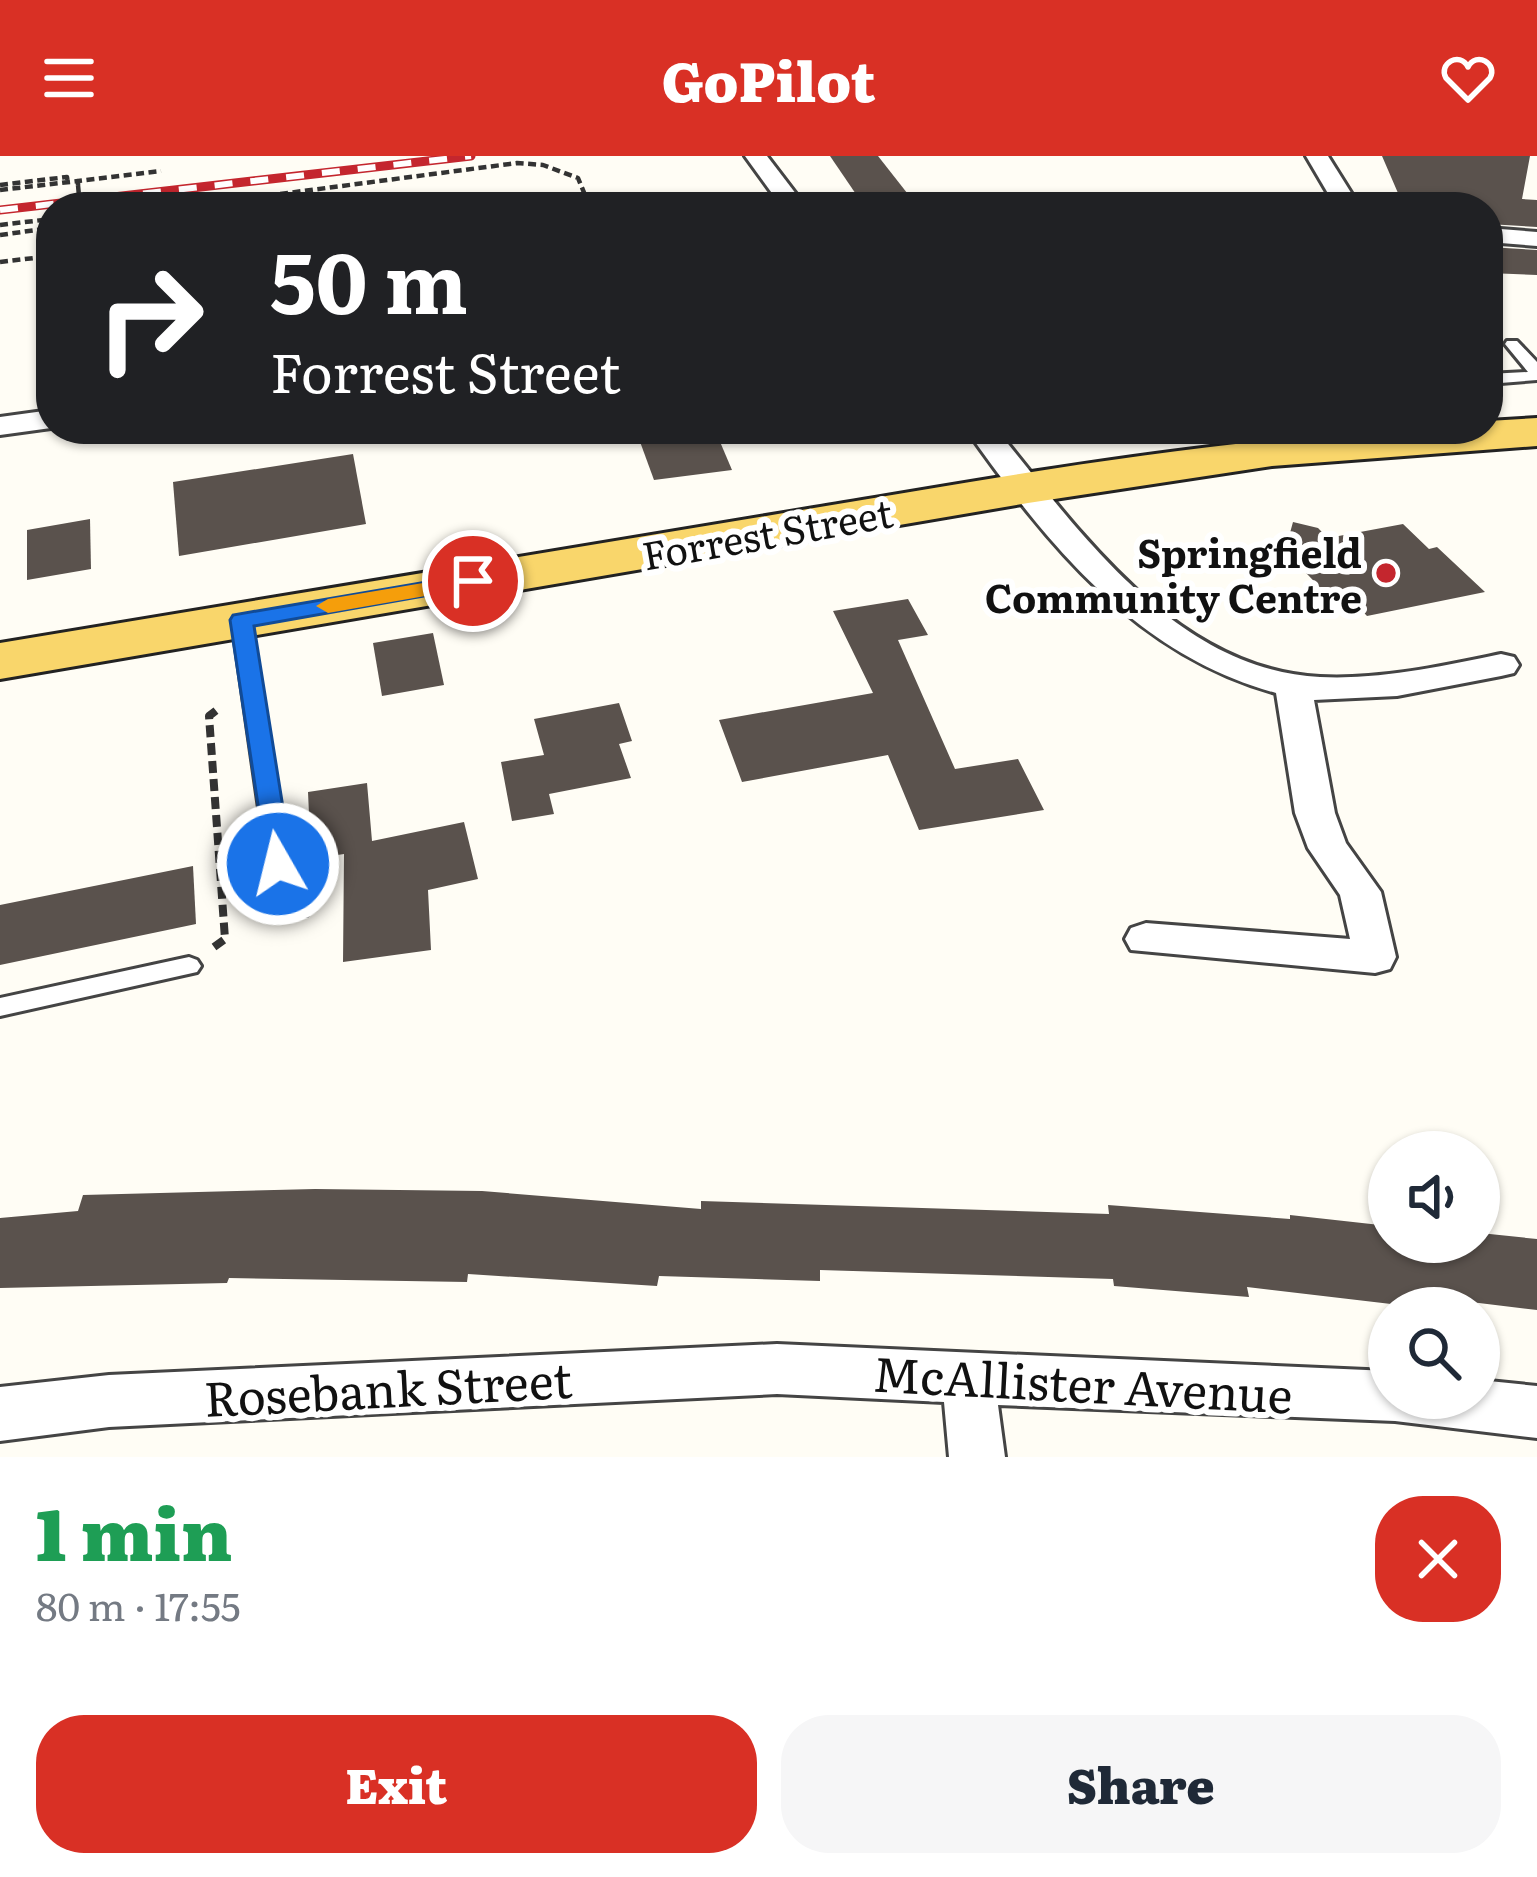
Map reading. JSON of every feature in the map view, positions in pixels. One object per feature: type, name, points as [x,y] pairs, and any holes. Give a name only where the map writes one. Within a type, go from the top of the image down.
[{"type":"main road","name":"Forrest Street","points":[[1503,431],[1537,432]]},
{"type":"main road","name":"Forrest Street","points":[[0,661],[1028,488],[1351,444]]},
{"type":"street","points":[[756,156],[783,192]]},
{"type":"street","points":[[1317,156],[1339,192]]},
{"type":"street","points":[[1503,236],[1537,239]]},
{"type":"street","points":[[0,425],[36,421]]},
{"type":"street","points":[[993,444],[1141,615],[1228,668],[1293,686],[1367,688],[1502,665]]},
{"type":"street","points":[[1146,939],[1375,957],[1360,892],[1328,848],[1316,813],[1293,686]]},
{"type":"street","name":"McAllister Avenue","points":[[777,1369],[1368,1396]]},
{"type":"street","name":"Rosebank Street","points":[[0,1414],[109,1401],[777,1369]]},
{"type":"street","points":[[968,1375],[976,1457]]},
{"type":"street","points":[[1500,1408],[1537,1412]]},
{"type":"lane","points":[[1503,378],[1535,376],[1536,370],[1513,344]]},
{"type":"lane","points":[[242,620],[278,864],[299,909]]},
{"type":"lane","points":[[0,1007],[189,966]]},
{"type":"path","points":[[276,192],[518,164],[543,166],[578,178],[584,192]]},
{"type":"path","points":[[0,187],[161,171]]},
{"type":"path","points":[[0,187],[68,177],[68,184]]},
{"type":"path","points":[[78,181],[79,192]]},
{"type":"path","points":[[0,230],[36,226]]},
{"type":"path","points":[[0,262],[36,258]]},
{"type":"path","points":[[189,966],[225,939],[209,716],[251,683]]},
{"type":"building","points":[[830,156],[878,156],[906,192],[855,192]]},
{"type":"building","points":[[1382,156],[1530,156],[1522,199],[1537,200],[1537,227],[1503,225],[1503,192],[1398,192]]},
{"type":"building","points":[[1503,248],[1537,250],[1537,275],[1503,274]]},
{"type":"building","points":[[641,444],[721,444],[732,470],[654,480]]},
{"type":"building","points":[[353,454],[366,524],[179,556],[173,482]]},
{"type":"building","points":[[90,519],[91,569],[27,580],[27,530]]},
{"type":"building","name":"Springfield Community Centre","points":[[1293,522],[1318,528],[1328,538],[1403,524],[1429,549],[1437,547],[1485,592],[1367,616],[1348,596],[1332,600],[1285,551]]},
{"type":"building","points":[[908,599],[928,635],[898,640],[955,769],[1018,759],[1044,810],[919,830],[888,755],[742,782],[719,720],[873,693],[833,611]]},
{"type":"building","points":[[433,633],[444,685],[382,696],[373,643]]},
{"type":"building","points":[[619,703],[632,741],[619,744],[631,778],[549,794],[554,814],[512,821],[501,762],[544,755],[534,719]]},
{"type":"building","points":[[367,783],[372,841],[464,822],[478,879],[428,890],[431,950],[343,962],[344,854],[311,859],[308,792]]},
{"type":"building","points":[[193,866],[196,924],[0,965],[0,905]]},
{"type":"building","points":[[315,1189],[482,1191],[701,1209],[701,1201],[1109,1214],[1108,1205],[1290,1219],[1290,1215],[1368,1224],[1368,1263],[1500,1263],[1500,1235],[1537,1239],[1537,1310],[1500,1306],[1500,1287],[1368,1287],[1368,1301],[1247,1287],[1249,1297],[1114,1286],[1113,1279],[820,1270],[820,1281],[659,1276],[657,1286],[468,1274],[467,1282],[229,1278],[227,1283],[0,1288],[0,1218],[78,1211],[83,1195]]},
{"type":"railway","points":[[157,192],[471,156]]},
{"type":"railway","points":[[0,210],[36,206]]},
{"type":"slow traffic","points":[[328,606],[423,590]]},
{"type":"place","name":"Springfield Community Centre","points":[[1386,573]]},
{"type":"route","points":[[278,864],[242,620],[473,581]]}]
